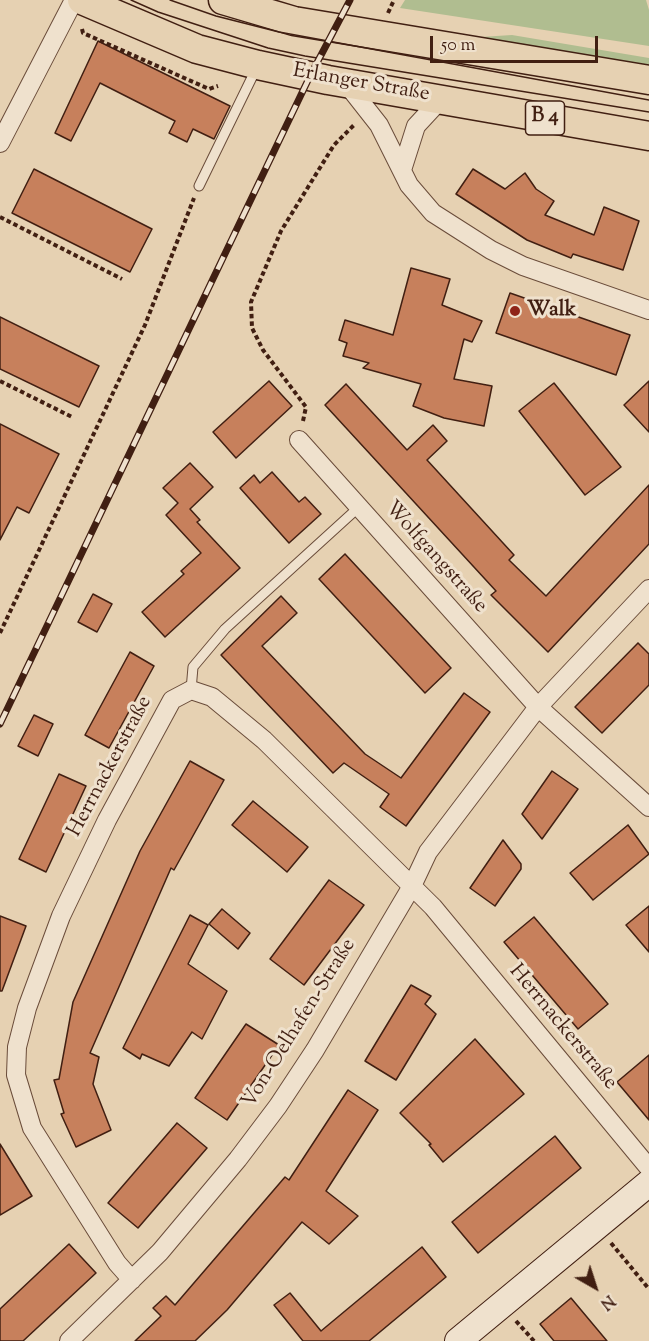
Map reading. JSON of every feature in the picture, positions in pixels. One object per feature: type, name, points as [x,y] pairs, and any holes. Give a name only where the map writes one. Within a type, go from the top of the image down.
[{"type":"main road","points":[[223,0],[294,21],[649,80]]},
{"type":"main road","name":"Erlanger Straße","points":[[81,10],[119,18],[197,48],[258,65],[346,83],[649,136]]},
{"type":"main road","points":[[458,1341],[649,1183]]},
{"type":"street","points":[[0,143],[74,0]]},
{"type":"street","points":[[346,83],[375,119],[409,185],[426,207],[491,250],[523,266],[649,310]]},
{"type":"street","points":[[402,170],[417,126],[441,99]]},
{"type":"street","name":"Wolfgangstraße","points":[[299,440],[538,707]]},
{"type":"street","name":"Von-Oelhafen-Straße","points":[[69,1341],[167,1244],[278,1106],[315,1050],[412,886],[428,852],[538,707],[649,589]]},
{"type":"street","name":"Herrnackerstraße","points":[[132,1280],[117,1263],[32,1128],[16,1076],[17,1047],[27,1008],[61,916],[106,820],[172,699],[190,690],[212,697],[264,740],[433,907],[649,1168]]},
{"type":"street","points":[[538,707],[649,807]]},
{"type":"lane","points":[[198,186],[258,65]]},
{"type":"lane","points":[[190,690],[194,667],[225,629],[359,507]]},
{"type":"path","points":[[387,14],[394,0]]},
{"type":"path","points":[[81,10],[83,33],[209,89],[218,86]]},
{"type":"path","points":[[299,440],[306,407],[263,350],[252,328],[251,302],[281,231],[334,145],[354,125]]},
{"type":"path","points":[[0,633],[145,325],[198,186]]},
{"type":"path","points":[[0,217],[123,279]]},
{"type":"path","points":[[0,381],[72,417]]},
{"type":"path","points":[[597,1226],[649,1289]]},
{"type":"green space","points":[[405,0],[646,0],[649,10],[649,46],[400,8]]},
{"type":"green space","points":[[512,35],[649,58],[649,65],[465,38]]},
{"type":"building","points":[[98,41],[230,106],[214,139],[193,129],[187,142],[169,133],[175,121],[100,83],[71,141],[55,133]]},
{"type":"building","points":[[34,169],[152,229],[130,272],[12,213]]},
{"type":"building","points":[[473,169],[505,189],[525,173],[536,189],[554,201],[545,215],[594,235],[604,207],[639,221],[623,270],[573,254],[571,258],[527,240],[456,194]]},
{"type":"building","points":[[411,268],[450,279],[442,305],[482,321],[472,342],[464,339],[454,379],[492,386],[484,426],[444,418],[413,406],[421,384],[363,368],[369,363],[343,356],[347,343],[339,340],[345,320],[393,335]]},
{"type":"building","points":[[510,293],[630,335],[616,375],[496,333]]},
{"type":"building","points":[[0,317],[99,366],[79,407],[0,369]]},
{"type":"building","points":[[269,381],[292,406],[236,458],[213,432]]},
{"type":"building","points":[[649,381],[649,432],[624,405]]},
{"type":"building","points":[[554,383],[621,467],[585,495],[519,411]]},
{"type":"building","points":[[346,384],[407,450],[433,425],[447,441],[427,460],[514,555],[509,560],[546,596],[649,485],[649,544],[548,652],[491,595],[496,591],[325,405]]},
{"type":"building","points":[[0,424],[59,454],[29,513],[17,507],[0,540]]},
{"type":"building","points":[[190,463],[213,487],[190,509],[200,520],[197,522],[240,568],[165,637],[142,612],[184,574],[181,571],[201,553],[166,515],[178,503],[163,488]]},
{"type":"building","points":[[272,472],[299,502],[305,497],[321,514],[289,543],[240,488],[254,475],[260,483]]},
{"type":"building","points":[[345,554],[451,668],[425,693],[319,579]]},
{"type":"building","points":[[93,594],[112,604],[97,632],[78,622]]},
{"type":"building","points":[[281,596],[297,613],[262,646],[365,754],[401,778],[464,693],[490,712],[406,826],[380,807],[389,794],[344,763],[333,773],[221,655]]},
{"type":"building","points":[[638,643],[649,654],[649,685],[602,733],[575,707]]},
{"type":"building","points":[[130,652],[154,666],[109,748],[85,735]]},
{"type":"building","points":[[34,715],[53,724],[38,756],[18,746]]},
{"type":"building","points":[[190,761],[224,780],[174,870],[171,868],[90,1053],[99,1057],[93,1084],[111,1130],[76,1147],[61,1114],[64,1113],[54,1080],[59,1079],[73,1002],[140,851]]},
{"type":"building","points":[[552,771],[578,789],[542,839],[522,814]]},
{"type":"building","points":[[59,774],[86,786],[46,872],[19,859]]},
{"type":"building","points":[[253,801],[308,847],[287,872],[232,825]]},
{"type":"building","points":[[628,825],[649,854],[593,900],[570,873]]},
{"type":"building","points":[[503,840],[521,864],[521,869],[495,906],[470,888]]},
{"type":"building","points":[[329,880],[364,905],[304,985],[270,959]]},
{"type":"building","points":[[649,906],[649,952],[626,925]]},
{"type":"building","points":[[222,909],[250,933],[238,949],[209,924]]},
{"type":"building","points":[[190,915],[208,925],[188,964],[227,991],[202,1039],[192,1032],[169,1066],[142,1054],[140,1059],[123,1048]]},
{"type":"building","points":[[0,916],[26,926],[2,991],[0,991]]},
{"type":"building","points":[[534,917],[608,1004],[578,1029],[504,942]]},
{"type":"building","points":[[411,985],[431,996],[425,1004],[436,1014],[396,1080],[365,1061]]},
{"type":"building","points":[[246,1024],[279,1045],[227,1120],[195,1098]]},
{"type":"building","points":[[475,1039],[524,1094],[443,1162],[429,1145],[431,1144],[400,1113]]},
{"type":"building","points":[[649,1055],[649,1120],[617,1082]]},
{"type":"building","points":[[348,1090],[378,1110],[326,1191],[358,1216],[329,1244],[302,1222],[227,1310],[195,1341],[135,1341],[161,1316],[153,1308],[166,1296],[175,1305],[285,1177],[289,1180]]},
{"type":"building","points":[[177,1123],[207,1148],[138,1228],[108,1203]]},
{"type":"building","points":[[555,1136],[581,1168],[478,1253],[452,1222]]},
{"type":"building","points":[[0,1144],[32,1196],[0,1215]]},
{"type":"building","points":[[69,1244],[96,1273],[23,1341],[0,1341],[0,1309]]},
{"type":"building","points":[[422,1247],[446,1277],[369,1341],[303,1341],[274,1305],[290,1293],[321,1331]]},
{"type":"building","points":[[571,1298],[607,1341],[554,1341],[540,1324]]},
{"type":"tram line","points":[[131,0],[158,12],[268,48],[649,112]]},
{"type":"tram line","points":[[170,0],[216,16],[279,32],[649,100]]},
{"type":"railway","points":[[0,724],[310,76],[350,0]]},
{"type":"place","name":"Walk","points":[[515,311]]}]
